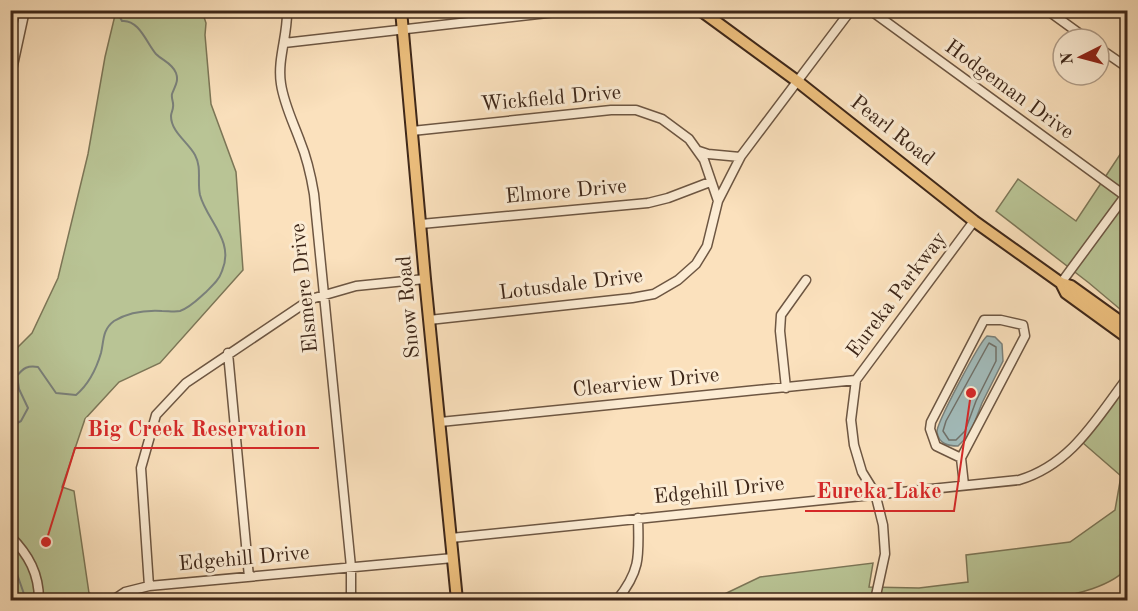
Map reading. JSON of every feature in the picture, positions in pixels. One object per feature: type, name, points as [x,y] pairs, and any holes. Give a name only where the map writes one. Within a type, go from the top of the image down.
[{"type":"main road","name":"Snow Road","points":[[401,10],[422,224],[425,279],[458,600]]},
{"type":"main road","name":"Pearl Road","points":[[700,10],[797,81],[974,221],[1128,327]]},
{"type":"main road","name":"Pearl Road","points":[[1061,283],[1066,293],[1128,338]]},
{"type":"street","points":[[10,79],[25,10]]},
{"type":"street","name":"Elsmere Drive","points":[[287,10],[280,64],[281,85],[311,180],[351,567],[351,600]]},
{"type":"street","points":[[284,44],[574,10]]},
{"type":"street","name":"Lotusdale Drive","points":[[429,320],[632,298],[654,294],[678,280],[696,264],[707,246],[718,201],[740,157],[851,10]]},
{"type":"street","name":"Hodgeman Drive","points":[[870,10],[1127,195]]},
{"type":"street","points":[[1047,10],[1070,27]]},
{"type":"street","points":[[1111,56],[1128,68]]},
{"type":"street","name":"Wickfield Drive","points":[[412,131],[611,110],[636,110],[662,119],[689,139],[704,160],[718,201]]},
{"type":"street","points":[[699,151],[740,157]]},
{"type":"street","name":"Elmore Drive","points":[[422,224],[648,203],[676,196],[710,182]]},
{"type":"street","points":[[1061,283],[1127,195]]},
{"type":"street","name":"Eureka Parkway","points":[[875,600],[885,554],[883,525],[875,493],[862,472],[854,445],[851,420],[856,380],[974,221]]},
{"type":"street","points":[[149,586],[141,468],[156,416],[186,382],[311,298],[357,286],[425,279]]},
{"type":"street","points":[[786,388],[780,331],[781,315],[806,280]]},
{"type":"street","points":[[961,458],[936,446],[930,429],[931,422],[984,320],[1001,320],[1023,325],[1025,336],[961,458],[964,485]]},
{"type":"street","points":[[228,353],[249,577]]},
{"type":"street","name":"Edgehill Drive","points":[[451,538],[1019,480],[1037,474],[1054,464],[1074,447],[1128,377]]},
{"type":"street","name":"Clearview Drive","points":[[440,422],[856,380]]},
{"type":"street","points":[[617,600],[636,572],[639,555],[638,518]]},
{"type":"street","points":[[10,536],[31,562],[39,588],[39,600]]},
{"type":"street","name":"Edgehill Drive","points":[[113,600],[125,592],[149,586],[453,558]]},
{"type":"green space","points":[[116,11],[202,11],[206,23],[211,104],[236,172],[243,270],[160,363],[119,382],[85,419],[62,487],[74,491],[89,593],[94,595],[96,600],[11,600],[11,354],[32,333],[58,278],[88,154],[105,57]]},
{"type":"green space","points":[[1127,144],[1127,315],[996,211],[1018,179],[1076,221]]},
{"type":"green space","points":[[1127,383],[1128,567],[1112,580],[1090,590],[1046,600],[712,600],[760,577],[873,563],[869,587],[919,588],[968,582],[966,555],[1070,542],[1115,510],[1121,476],[1083,443]]},
{"type":"water","points":[[987,336],[995,337],[1002,344],[1003,361],[982,403],[970,434],[958,446],[947,445],[938,436],[939,426],[967,367]]},
{"type":"waterway","points":[[10,427],[21,421],[28,408],[19,389],[17,376],[24,369],[31,366],[38,367],[56,393],[76,395],[94,371],[101,353],[105,332],[110,324],[137,312],[180,311],[188,307],[216,282],[225,260],[223,241],[200,195],[197,160],[172,122],[172,96],[177,81],[176,73],[170,64],[156,54],[138,28],[128,21],[122,21],[116,10]]},
{"type":"waterway","points":[[10,554],[24,600]]},
{"type":"place","name":"Eureka Lake","points":[[971,393]]},
{"type":"place","name":"Big Creek Reservation","points":[[46,542]]}]
